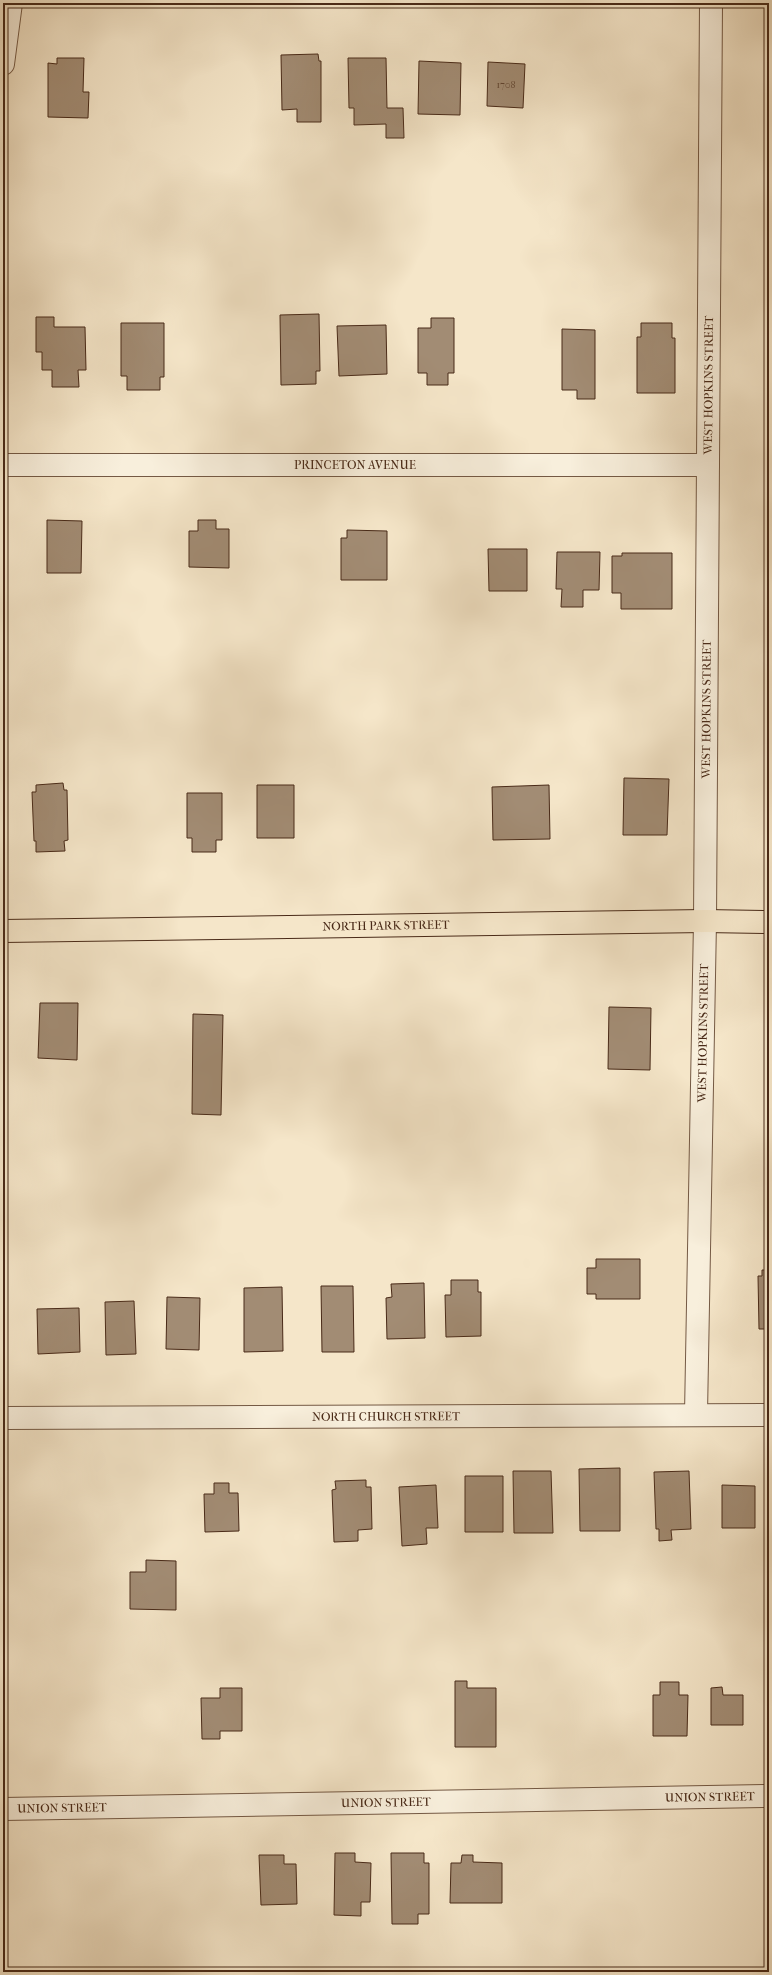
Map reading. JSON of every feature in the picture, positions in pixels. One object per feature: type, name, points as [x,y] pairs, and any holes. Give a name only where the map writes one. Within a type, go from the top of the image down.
[{"type":"main road","name":"NORTH PARK STREET","points":[[3,931],[704,921],[769,922]]},
{"type":"street","points":[[3,64],[11,3]]},
{"type":"street","name":"WEST HOPKINS STREET","points":[[696,1414],[704,921],[711,3]]},
{"type":"street","name":"PRINCETON AVENUE","points":[[3,465],[708,465]]},
{"type":"street","name":"NORTH CHURCH STREET","points":[[3,1418],[696,1414],[769,1415]]},
{"type":"street","name":"UNION STREET","points":[[3,1809],[769,1796]]},
{"type":"building","points":[[318,54],[319,61],[321,61],[321,122],[297,122],[297,109],[282,110],[281,55]]},
{"type":"building","points":[[57,58],[84,58],[83,92],[89,92],[88,118],[48,117],[48,63],[57,64]]},
{"type":"building","points":[[348,58],[386,58],[387,108],[403,108],[404,138],[386,138],[386,124],[354,125],[354,108],[349,108]]},
{"type":"building","points":[[419,61],[461,63],[460,115],[418,114]]},
{"type":"building","points":[[488,62],[525,64],[523,108],[487,106]]},
{"type":"building","points":[[319,314],[320,371],[316,371],[316,384],[281,385],[280,315]]},
{"type":"building","points":[[36,317],[54,317],[54,327],[85,327],[86,370],[78,370],[79,387],[52,387],[52,370],[42,370],[42,352],[36,352]]},
{"type":"building","points":[[431,318],[454,318],[454,373],[448,373],[448,385],[427,385],[427,373],[418,373],[418,328],[431,328]]},
{"type":"building","points":[[121,323],[164,323],[164,377],[160,377],[160,390],[127,390],[127,376],[121,376]]},
{"type":"building","points":[[641,323],[672,323],[672,338],[675,338],[675,393],[637,393],[637,337],[641,337]]},
{"type":"building","points":[[386,325],[387,374],[339,376],[337,326]]},
{"type":"building","points":[[562,329],[595,330],[595,399],[577,399],[577,390],[562,390]]},
{"type":"building","points":[[47,520],[82,521],[81,573],[47,573]]},
{"type":"building","points":[[198,520],[216,520],[216,529],[229,529],[229,568],[189,567],[189,531],[198,531]]},
{"type":"building","points":[[347,530],[387,531],[387,580],[341,580],[341,538],[347,538]]},
{"type":"building","points":[[488,549],[527,549],[527,591],[489,591]]},
{"type":"building","points":[[557,552],[600,552],[599,590],[583,590],[583,607],[561,607],[562,589],[556,589]]},
{"type":"building","points":[[622,553],[672,553],[672,609],[621,609],[621,593],[612,593],[612,556],[622,556]]},
{"type":"building","points":[[624,778],[669,779],[667,835],[623,835]]},
{"type":"building","points":[[63,783],[64,790],[67,790],[68,840],[64,841],[65,851],[36,852],[36,841],[34,841],[32,792],[36,792],[36,785]]},
{"type":"building","points":[[257,785],[294,785],[294,838],[257,838]]},
{"type":"building","points":[[549,785],[550,839],[493,840],[492,787]]},
{"type":"building","points":[[187,793],[222,793],[222,840],[216,840],[216,852],[192,852],[192,838],[187,838]]},
{"type":"building","points":[[769,993],[769,1033],[767,1033]]},
{"type":"building","points":[[40,1003],[78,1003],[77,1060],[38,1058]]},
{"type":"building","points":[[609,1007],[651,1008],[650,1070],[608,1069]]},
{"type":"building","points":[[193,1014],[223,1015],[221,1115],[192,1114]]},
{"type":"building","points":[[767,1062],[769,1062],[769,1109],[767,1109]]},
{"type":"building","points":[[596,1259],[640,1259],[640,1299],[596,1299],[596,1294],[587,1294],[587,1268],[596,1268]]},
{"type":"building","points":[[762,1270],[769,1270],[769,1329],[759,1329],[758,1276],[762,1276]]},
{"type":"building","points":[[451,1280],[478,1280],[478,1292],[481,1292],[481,1336],[446,1337],[445,1295],[451,1295]]},
{"type":"building","points":[[424,1283],[425,1338],[387,1339],[386,1298],[392,1297],[391,1284]]},
{"type":"building","points":[[321,1286],[353,1286],[354,1352],[322,1352]]},
{"type":"building","points":[[282,1287],[283,1351],[244,1352],[244,1288]]},
{"type":"building","points":[[167,1297],[200,1298],[199,1350],[166,1349]]},
{"type":"building","points":[[134,1301],[136,1354],[106,1355],[105,1302]]},
{"type":"building","points":[[79,1308],[80,1352],[38,1354],[37,1309]]},
{"type":"building","points":[[620,1468],[620,1531],[580,1531],[579,1469]]},
{"type":"building","points":[[513,1471],[551,1471],[553,1533],[514,1533]]},
{"type":"building","points":[[689,1471],[691,1529],[671,1530],[672,1540],[659,1541],[659,1529],[656,1529],[654,1472]]},
{"type":"building","points":[[465,1476],[503,1476],[503,1532],[465,1532]]},
{"type":"building","points":[[366,1480],[366,1487],[371,1487],[372,1529],[358,1530],[358,1541],[334,1542],[332,1490],[336,1489],[335,1481]]},
{"type":"building","points":[[214,1483],[229,1483],[229,1493],[238,1493],[239,1531],[205,1532],[204,1494],[214,1494]]},
{"type":"building","points":[[436,1485],[438,1528],[426,1528],[427,1544],[402,1546],[399,1487]]},
{"type":"building","points":[[722,1485],[755,1486],[755,1528],[722,1528]]},
{"type":"building","points":[[146,1560],[176,1561],[176,1610],[130,1609],[130,1572],[146,1572]]},
{"type":"building","points":[[455,1681],[467,1681],[467,1688],[496,1688],[496,1747],[455,1747]]},
{"type":"building","points":[[660,1682],[679,1682],[679,1695],[688,1695],[687,1736],[653,1736],[653,1695],[660,1695]]},
{"type":"building","points":[[722,1687],[723,1695],[743,1695],[743,1725],[711,1725],[711,1688]]},
{"type":"building","points":[[220,1688],[242,1688],[242,1731],[220,1731],[220,1739],[202,1739],[201,1698],[220,1698]]},
{"type":"building","points":[[335,1853],[355,1853],[355,1862],[371,1863],[370,1902],[361,1902],[361,1916],[334,1915]]},
{"type":"building","points":[[391,1853],[424,1853],[424,1863],[429,1863],[429,1914],[418,1914],[418,1924],[392,1924]]},
{"type":"building","points":[[259,1855],[284,1855],[284,1864],[296,1864],[297,1904],[261,1905]]},
{"type":"building","points":[[462,1855],[473,1855],[473,1862],[502,1863],[502,1903],[450,1903],[451,1863],[461,1863]]}]
